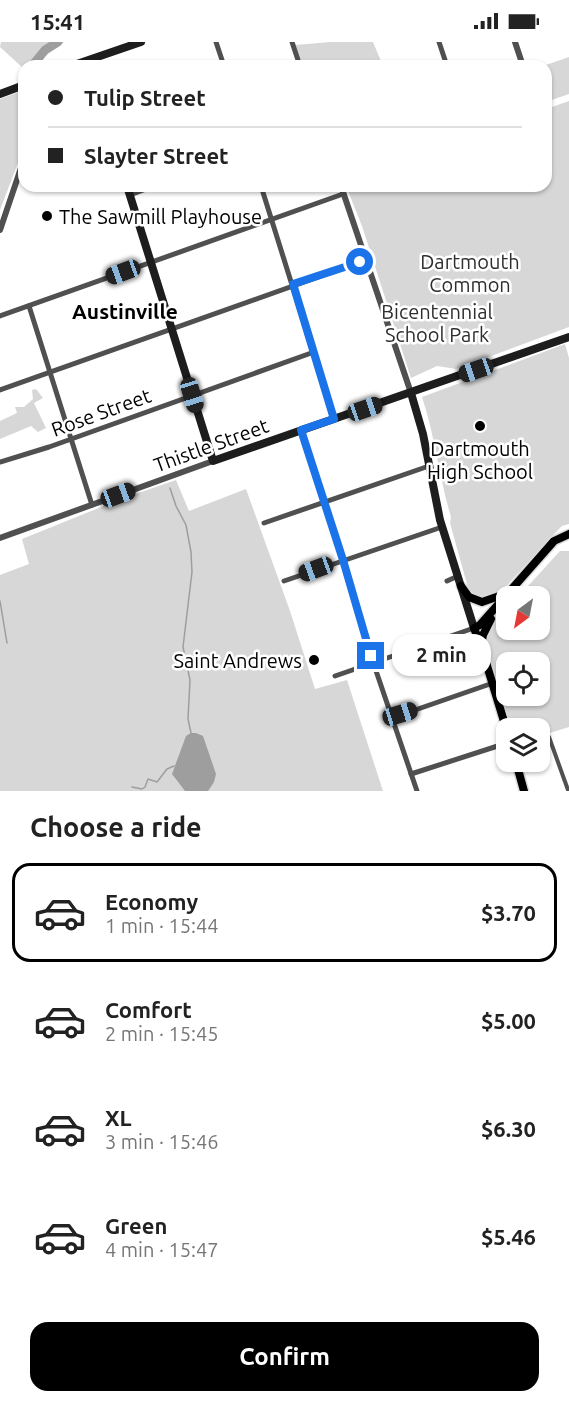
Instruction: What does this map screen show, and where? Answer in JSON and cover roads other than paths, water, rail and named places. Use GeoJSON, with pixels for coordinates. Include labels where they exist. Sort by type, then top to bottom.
{"type":"FeatureCollection","features":[{"type":"Feature","properties":{"kind":"main road"},"geometry":{"type":"LineString","coordinates":[[96,60],[141,42]]}},
{"type":"Feature","properties":{"kind":"main road"},"geometry":{"type":"LineString","coordinates":[[0,94],[18,87]]}},
{"type":"Feature","properties":{"kind":"main road"},"geometry":{"type":"LineString","coordinates":[[129,192],[213,461]]}},
{"type":"Feature","properties":{"kind":"main road","name":"Thistle Street"},"geometry":{"type":"LineString","coordinates":[[213,461],[569,337]]}},
{"type":"Feature","properties":{"kind":"main road"},"geometry":{"type":"LineString","coordinates":[[411,393],[423,434],[442,527],[503,718]]}},
{"type":"Feature","properties":{"kind":"main road"},"geometry":{"type":"LineString","coordinates":[[515,586],[554,542],[569,534]]}},
{"type":"Feature","properties":{"kind":"main road"},"geometry":{"type":"LineString","coordinates":[[461,586],[469,597],[483,602],[496,598]]}},
{"type":"Feature","properties":{"kind":"main road"},"geometry":{"type":"LineString","coordinates":[[474,628],[480,625],[495,609]]}},
{"type":"Feature","properties":{"kind":"main road"},"geometry":{"type":"LineString","coordinates":[[481,646],[483,635],[495,609]]}},
{"type":"Feature","properties":{"kind":"main road"},"geometry":{"type":"LineString","coordinates":[[519,772],[524,791]]}},
{"type":"Feature","properties":{"kind":"street"},"geometry":{"type":"LineString","coordinates":[[216,42],[222,60]]}},
{"type":"Feature","properties":{"kind":"street"},"geometry":{"type":"LineString","coordinates":[[292,42],[298,60]]}},
{"type":"Feature","properties":{"kind":"street"},"geometry":{"type":"LineString","coordinates":[[437,42],[445,60]]}},
{"type":"Feature","properties":{"kind":"street"},"geometry":{"type":"LineString","coordinates":[[515,42],[520,60]]}},
{"type":"Feature","properties":{"kind":"street"},"geometry":{"type":"LineString","coordinates":[[0,230],[18,177]]}},
{"type":"Feature","properties":{"kind":"street"},"geometry":{"type":"LineString","coordinates":[[130,195],[138,192]]}},
{"type":"Feature","properties":{"kind":"street"},"geometry":{"type":"LineString","coordinates":[[263,192],[334,419]]}},
{"type":"Feature","properties":{"kind":"street"},"geometry":{"type":"LineString","coordinates":[[0,316],[271,218],[336,192]]}},
{"type":"Feature","properties":{"kind":"street"},"geometry":{"type":"LineString","coordinates":[[344,192],[411,393]]}},
{"type":"Feature","properties":{"kind":"street"},"geometry":{"type":"LineString","coordinates":[[0,390],[293,284],[366,260]]}},
{"type":"Feature","properties":{"kind":"street"},"geometry":{"type":"LineString","coordinates":[[29,306],[92,505]]}},
{"type":"Feature","properties":{"kind":"street","name":"Rose Street"},"geometry":{"type":"LineString","coordinates":[[0,462],[314,352]]}},
{"type":"Feature","properties":{"kind":"street"},"geometry":{"type":"LineString","coordinates":[[301,430],[325,501],[373,662],[417,791]]}},
{"type":"Feature","properties":{"kind":"street","name":"Thistle Street"},"geometry":{"type":"LineString","coordinates":[[0,538],[213,461]]}},
{"type":"Feature","properties":{"kind":"street"},"geometry":{"type":"LineString","coordinates":[[264,523],[429,466]]}},
{"type":"Feature","properties":{"kind":"street"},"geometry":{"type":"LineString","coordinates":[[284,581],[442,527]]}},
{"type":"Feature","properties":{"kind":"street"},"geometry":{"type":"LineString","coordinates":[[447,580],[458,576]]}},
{"type":"Feature","properties":{"kind":"street"},"geometry":{"type":"LineString","coordinates":[[335,676],[474,628]]}},
{"type":"Feature","properties":{"kind":"street"},"geometry":{"type":"LineString","coordinates":[[392,718],[493,683]]}},
{"type":"Feature","properties":{"kind":"street"},"geometry":{"type":"LineString","coordinates":[[550,740],[568,790]]}},
{"type":"Feature","properties":{"kind":"street"},"geometry":{"type":"LineString","coordinates":[[411,774],[496,747]]}},
{"type":"Feature","properties":{"kind":"waterway"},"geometry":{"type":"LineString","coordinates":[[37,60],[45,50],[58,42]]}},
{"type":"Feature","properties":{"kind":"waterway"},"geometry":{"type":"LineString","coordinates":[[170,488],[186,525],[191,552],[192,572],[183,647],[190,680],[188,719],[191,733]]}},
{"type":"Feature","properties":{"kind":"waterway"},"geometry":{"type":"LineString","coordinates":[[0,601],[7,643]]}},
{"type":"Feature","properties":{"kind":"waterway"},"geometry":{"type":"LineString","coordinates":[[132,787],[142,789],[148,779],[157,782],[167,769],[174,766]]}},
{"type":"Feature","properties":{"kind":"place","name":"The Sawmill Playhouse"},"geometry":{"type":"Point","coordinates":[47,216]}},
{"type":"Feature","properties":{"kind":"place","name":"Dartmouth High School"},"geometry":{"type":"Point","coordinates":[480,426]}},
{"type":"Feature","properties":{"kind":"place","name":"Saint Andrews"},"geometry":{"type":"Point","coordinates":[314,660]}},
{"type":"Feature","properties":{"kind":"district","name":"Austinville"},"geometry":{"type":"Point","coordinates":[125,311]}},
{"type":"Feature","properties":{"kind":"park label","name":"Dartmouth Common"},"geometry":{"type":"Point","coordinates":[470,272]}},
{"type":"Feature","properties":{"kind":"park label","name":"Bicentennial School Park"},"geometry":{"type":"Point","coordinates":[437,322]}}]}
